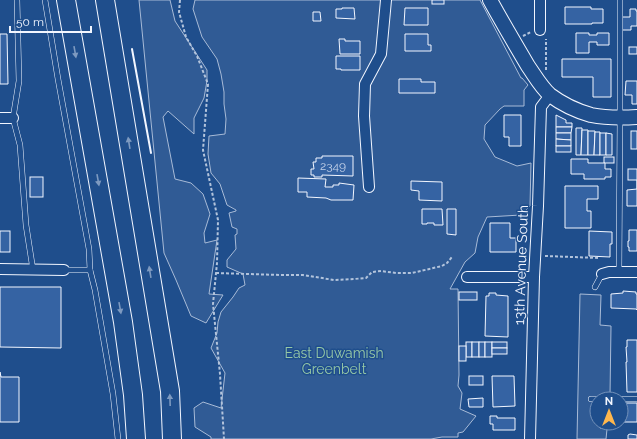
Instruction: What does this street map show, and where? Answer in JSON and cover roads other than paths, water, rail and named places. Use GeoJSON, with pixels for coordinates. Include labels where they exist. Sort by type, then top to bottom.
{"type":"FeatureCollection","features":[{"type":"Feature","properties":{"kind":"highway"},"geometry":{"type":"LineString","coordinates":[[66,0],[123,322],[133,394],[136,439]]}},
{"type":"Feature","properties":{"kind":"highway"},"geometry":{"type":"LineString","coordinates":[[105,0],[170,391],[172,439]]}},
{"type":"Feature","properties":{"kind":"main road"},"geometry":{"type":"LineString","coordinates":[[490,0],[535,78],[550,95],[579,111],[592,115],[620,118],[637,117]]}},
{"type":"Feature","properties":{"kind":"street"},"geometry":{"type":"LineString","coordinates":[[369,186],[364,116],[365,84],[381,54],[386,0]]}},
{"type":"Feature","properties":{"kind":"street"},"geometry":{"type":"LineString","coordinates":[[539,33],[540,0]]}},
{"type":"Feature","properties":{"kind":"street","name":"13th Avenue South"},"geometry":{"type":"LineString","coordinates":[[530,439],[534,277],[541,108],[550,95]]}},
{"type":"Feature","properties":{"kind":"street"},"geometry":{"type":"LineString","coordinates":[[0,118],[13,118]]}},
{"type":"Feature","properties":{"kind":"street"},"geometry":{"type":"LineString","coordinates":[[0,270],[64,270]]}},
{"type":"Feature","properties":{"kind":"street"},"geometry":{"type":"LineString","coordinates":[[602,274],[609,272],[637,272]]}},
{"type":"Feature","properties":{"kind":"street"},"geometry":{"type":"LineString","coordinates":[[467,277],[534,277]]}},
{"type":"Feature","properties":{"kind":"lane"},"geometry":{"type":"LineString","coordinates":[[17,0],[19,81],[13,118],[20,145],[26,226],[33,270]]}},
{"type":"Feature","properties":{"kind":"lane"},"geometry":{"type":"LineString","coordinates":[[45,0],[89,249],[90,270],[96,290],[112,386],[118,439]]}},
{"type":"Feature","properties":{"kind":"lane"},"geometry":{"type":"LineString","coordinates":[[619,272],[620,0]]}},
{"type":"Feature","properties":{"kind":"lane"},"geometry":{"type":"LineString","coordinates":[[64,270],[90,270]]}},
{"type":"Feature","properties":{"kind":"lane"},"geometry":{"type":"LineString","coordinates":[[595,287],[602,274]]}},
{"type":"Feature","properties":{"kind":"park label","name":"East Duwamish Greenbelt"},"geometry":{"type":"Point","coordinates":[334,362]}}]}
